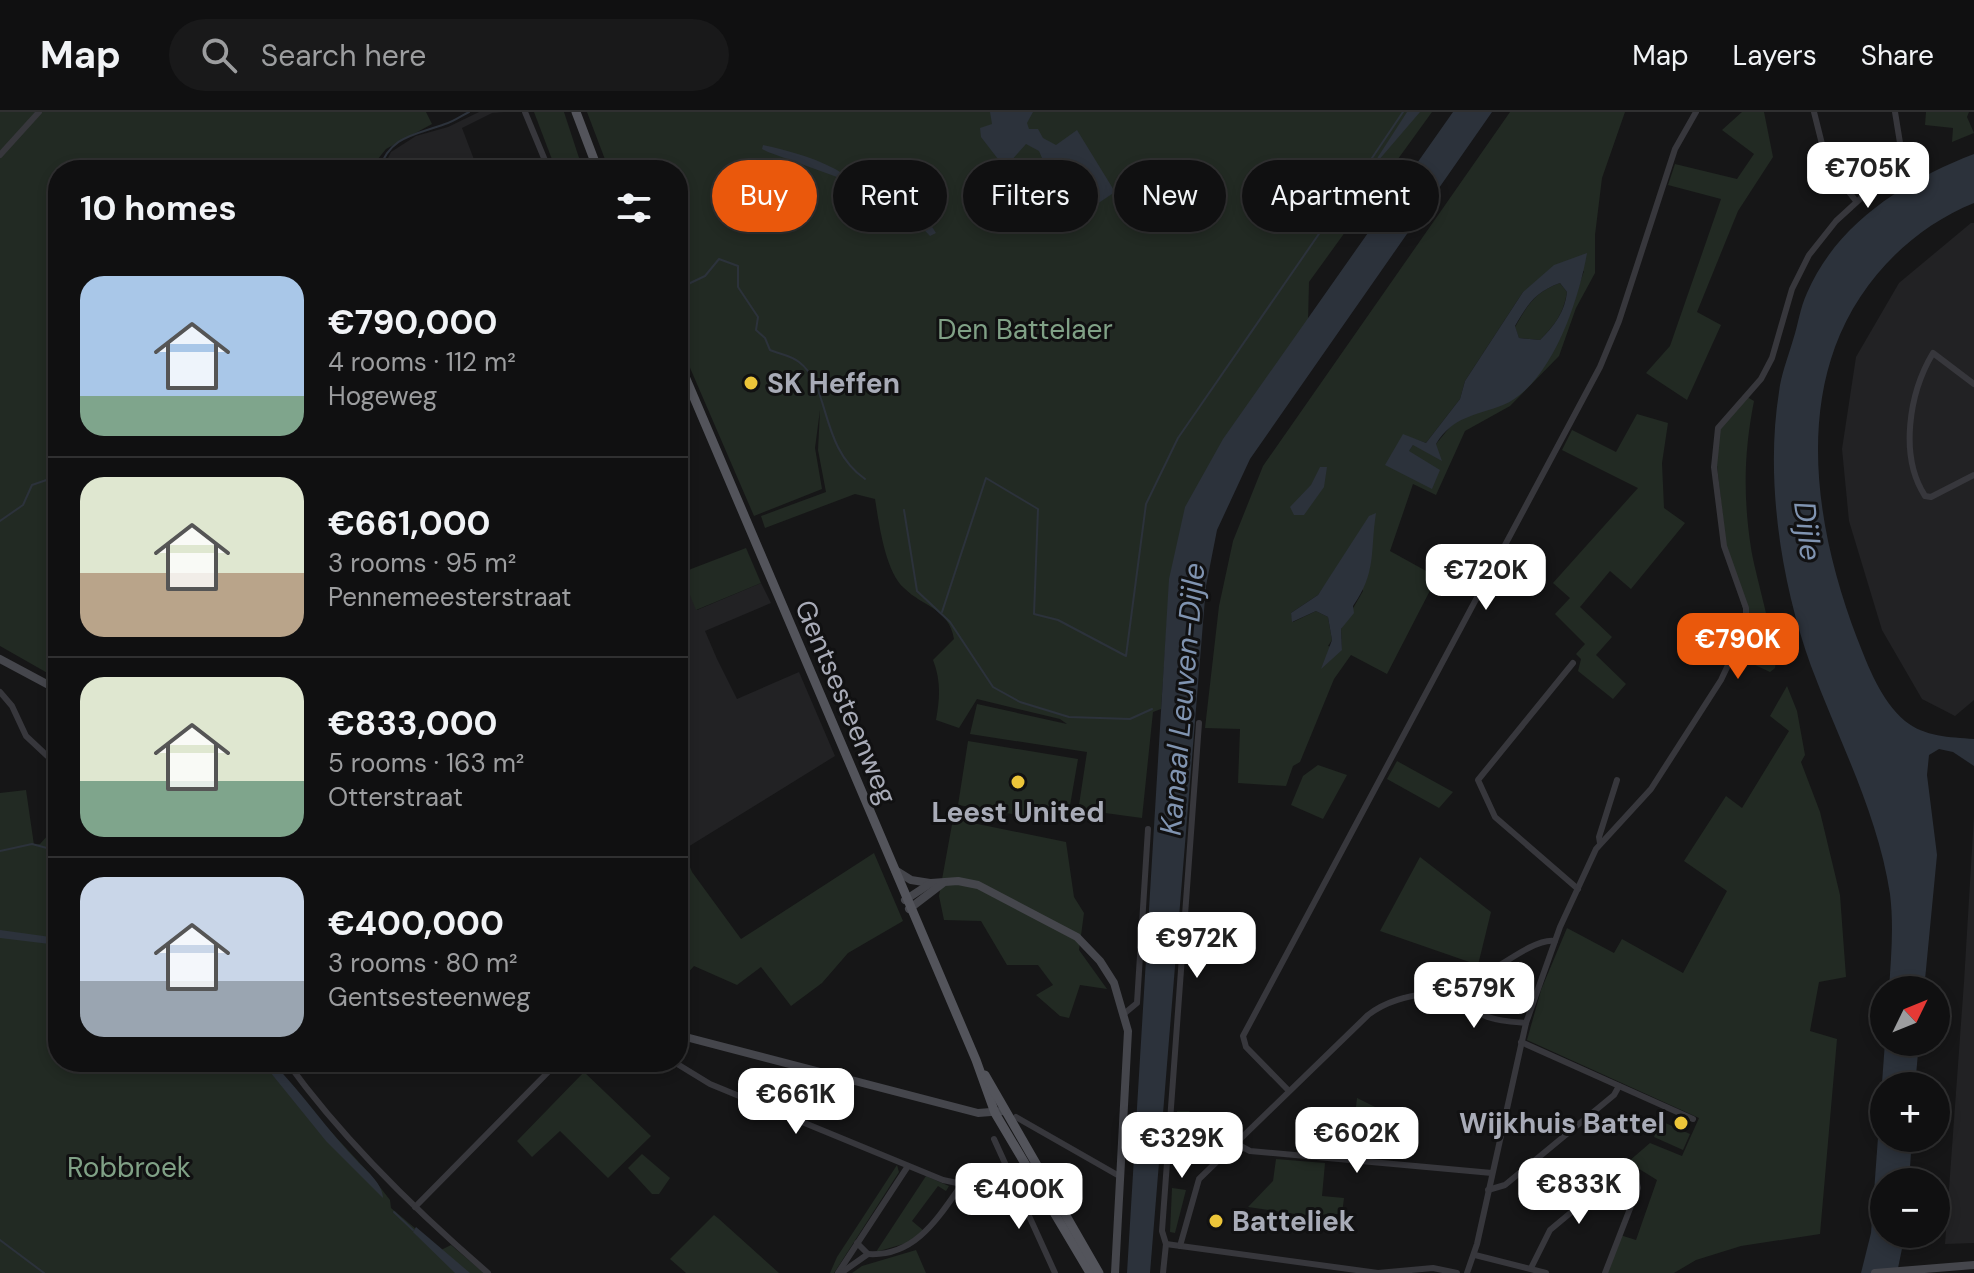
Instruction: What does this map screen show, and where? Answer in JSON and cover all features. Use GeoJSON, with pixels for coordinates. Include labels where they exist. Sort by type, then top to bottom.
{"type":"FeatureCollection","features":[{"type":"Feature","properties":{"kind":"main road"},"geometry":{"type":"LineString","coordinates":[[576,112],[594,160]]}},
{"type":"Feature","properties":{"kind":"main road","name":"Gentsesteenweg"},"geometry":{"type":"LineString","coordinates":[[688,384],[891,868],[999,1112],[1090,1273]]}},
{"type":"Feature","properties":{"kind":"main road"},"geometry":{"type":"LineString","coordinates":[[0,659],[48,685]]}},
{"type":"Feature","properties":{"kind":"main road"},"geometry":{"type":"LineString","coordinates":[[891,868],[911,880],[978,885],[1077,937],[1108,972],[1125,1013],[1128,1031],[1115,1273]]}},
{"type":"Feature","properties":{"kind":"main road"},"geometry":{"type":"LineString","coordinates":[[907,904],[931,883]]}},
{"type":"Feature","properties":{"kind":"main road"},"geometry":{"type":"LineString","coordinates":[[907,904],[944,883]]}},
{"type":"Feature","properties":{"kind":"main road"},"geometry":{"type":"LineString","coordinates":[[688,1038],[978,1113],[999,1112]]}},
{"type":"Feature","properties":{"kind":"main road","name":"Gentsesteenweg"},"geometry":{"type":"LineString","coordinates":[[999,1112],[1099,1273]]}},
{"type":"Feature","properties":{"kind":"main road"},"geometry":{"type":"LineString","coordinates":[[1875,1273],[1974,1265]]}},
{"type":"Feature","properties":{"kind":"street"},"geometry":{"type":"LineString","coordinates":[[0,155],[39,112]]}},
{"type":"Feature","properties":{"kind":"street"},"geometry":{"type":"LineString","coordinates":[[525,112],[545,160]]}},
{"type":"Feature","properties":{"kind":"street"},"geometry":{"type":"LineString","coordinates":[[1289,1091],[1243,1044],[1243,1036],[1600,367],[1619,321],[1675,149],[1696,112]]}},
{"type":"Feature","properties":{"kind":"street"},"geometry":{"type":"LineString","coordinates":[[1814,112],[1827,164],[1856,201]]}},
{"type":"Feature","properties":{"kind":"street"},"geometry":{"type":"LineString","coordinates":[[1467,1273],[1475,1255],[1526,1023],[1555,941],[1600,843],[1648,794],[1721,680],[1746,627],[1746,608],[1724,546],[1715,476],[1715,437],[1723,419],[1761,379],[1772,358],[1792,289],[1809,255],[1856,201],[1895,167],[1899,157],[1895,112]]}},
{"type":"Feature","properties":{"kind":"street"},"geometry":{"type":"LineString","coordinates":[[1974,384],[1933,353],[1916,394],[1910,429],[1916,481],[1925,496],[1931,497],[1974,475]]}},
{"type":"Feature","properties":{"kind":"street"},"geometry":{"type":"LineString","coordinates":[[1573,663],[1478,780],[1495,817],[1578,889]]}},
{"type":"Feature","properties":{"kind":"street"},"geometry":{"type":"LineString","coordinates":[[0,692],[32,742],[48,757]]}},
{"type":"Feature","properties":{"kind":"street"},"geometry":{"type":"LineString","coordinates":[[1163,1273],[1166,1244],[1162,1231],[1199,723]]}},
{"type":"Feature","properties":{"kind":"street"},"geometry":{"type":"LineString","coordinates":[[1600,843],[1599,837],[1617,780]]}},
{"type":"Feature","properties":{"kind":"street"},"geometry":{"type":"LineString","coordinates":[[1125,1013],[1137,1003],[1148,829]]}},
{"type":"Feature","properties":{"kind":"street"},"geometry":{"type":"LineString","coordinates":[[1180,1246],[1199,1179],[1377,1008],[1399,998],[1475,980],[1541,941],[1555,941]]}},
{"type":"Feature","properties":{"kind":"street"},"geometry":{"type":"LineString","coordinates":[[1459,985],[1476,1014],[1496,1021],[1526,1023]]}},
{"type":"Feature","properties":{"kind":"street"},"geometry":{"type":"LineString","coordinates":[[1521,1042],[1693,1119]]}},
{"type":"Feature","properties":{"kind":"street"},"geometry":{"type":"LineString","coordinates":[[294,1072],[315,1101],[415,1207],[488,1273]]}},
{"type":"Feature","properties":{"kind":"street"},"geometry":{"type":"LineString","coordinates":[[415,1207],[548,1072]]}},
{"type":"Feature","properties":{"kind":"street"},"geometry":{"type":"LineString","coordinates":[[688,1072],[908,1166],[962,1184],[1010,1176]]}},
{"type":"Feature","properties":{"kind":"street"},"geometry":{"type":"LineString","coordinates":[[1488,1190],[1505,1185],[1614,1095],[1619,1086]]}},
{"type":"Feature","properties":{"kind":"street"},"geometry":{"type":"LineString","coordinates":[[1016,1117],[1121,1177]]}},
{"type":"Feature","properties":{"kind":"street"},"geometry":{"type":"LineString","coordinates":[[994,1139],[1055,1273]]}},
{"type":"Feature","properties":{"kind":"street"},"geometry":{"type":"LineString","coordinates":[[1235,1143],[1250,1151],[1492,1173]]}},
{"type":"Feature","properties":{"kind":"street"},"geometry":{"type":"LineString","coordinates":[[840,1273],[908,1166]]}},
{"type":"Feature","properties":{"kind":"street"},"geometry":{"type":"LineString","coordinates":[[1531,1268],[1550,1230],[1617,1174],[1628,1171],[1635,1175],[1638,1188],[1605,1273]]}},
{"type":"Feature","properties":{"kind":"street"},"geometry":{"type":"LineString","coordinates":[[840,1273],[868,1254],[887,1255],[927,1233],[962,1184]]}},
{"type":"Feature","properties":{"kind":"street"},"geometry":{"type":"LineString","coordinates":[[857,1243],[868,1254]]}},
{"type":"Feature","properties":{"kind":"street"},"geometry":{"type":"LineString","coordinates":[[1166,1244],[1378,1273],[1440,1268],[1457,1273]]}},
{"type":"Feature","properties":{"kind":"street"},"geometry":{"type":"LineString","coordinates":[[1475,1255],[1546,1273]]}},
{"type":"Feature","properties":{"kind":"shaded area"},"geometry":{"type":"Polygon","coordinates":[[[479,112],[504,112],[492,113],[462,128],[474,160],[387,160],[391,152],[416,136],[448,127],[479,112]]]}},
{"type":"Feature","properties":{"kind":"shaded area"},"geometry":{"type":"Polygon","coordinates":[[[1974,223],[1974,700],[1955,716],[1922,699],[1882,630],[1849,521],[1842,449],[1856,357],[1899,283],[1974,223]]]}},
{"type":"Feature","properties":{"kind":"shaded area"},"geometry":{"type":"Polygon","coordinates":[[[761,583],[771,603],[705,631],[737,699],[799,672],[835,756],[688,847],[688,590],[697,610],[761,583]]]}},
{"type":"Feature","properties":{"kind":"shaded area"},"geometry":{"type":"Polygon","coordinates":[[[1974,816],[1974,1243],[1950,1244],[1950,1175],[1974,816]]]}},
{"type":"Feature","properties":{"kind":"green space"},"geometry":{"type":"Polygon","coordinates":[[[0,112],[426,112],[432,124],[386,149],[377,160],[48,160],[48,673],[0,646],[0,112]]]}},
{"type":"Feature","properties":{"kind":"green space"},"geometry":{"type":"Polygon","coordinates":[[[534,112],[564,112],[580,160],[552,160],[534,112]]]}},
{"type":"Feature","properties":{"kind":"green space","name":"Den Battelaer"},"geometry":{"type":"Polygon","coordinates":[[[587,112],[1432,112],[1397,160],[1242,160],[1242,232],[1345,232],[1309,282],[1308,322],[1170,579],[1161,709],[1153,712],[1142,818],[1105,813],[1076,825],[1087,752],[970,734],[977,704],[1067,724],[1060,719],[977,699],[959,728],[936,720],[939,689],[933,660],[954,639],[941,614],[911,594],[897,580],[884,546],[875,499],[855,494],[765,528],[761,516],[826,492],[818,450],[820,410],[815,448],[822,489],[754,516],[688,363],[688,160],[605,160],[587,112]]]}},
{"type":"Feature","properties":{"kind":"green space"},"geometry":{"type":"Polygon","coordinates":[[[1510,112],[1625,112],[1602,178],[1595,235],[1595,273],[1576,308],[1559,356],[1510,406],[1465,431],[1436,495],[1413,484],[1390,551],[1437,577],[1387,674],[1351,655],[1334,679],[1300,762],[1293,766],[1286,786],[1238,783],[1240,729],[1205,728],[1219,606],[1233,541],[1263,466],[1426,232],[1439,232],[1439,214],[1510,112]],[[1584,271],[1523,292],[1465,381],[1460,399],[1426,443],[1403,435],[1408,452],[1413,445],[1436,444],[1454,422],[1474,413],[1564,328],[1584,271]],[[1346,555],[1318,595],[1291,613],[1293,622],[1316,611],[1328,617],[1332,640],[1328,646],[1342,650],[1341,629],[1363,591],[1346,555]]]}},
{"type":"Feature","properties":{"kind":"green space"},"geometry":{"type":"Polygon","coordinates":[[[1742,112],[1764,112],[1773,157],[1738,211],[1697,312],[1721,325],[1687,400],[1646,373],[1670,346],[1721,199],[1668,185],[1675,164],[1737,179],[1754,154],[1722,130],[1742,112]]]}},
{"type":"Feature","properties":{"kind":"green space"},"geometry":{"type":"Polygon","coordinates":[[[1926,112],[1969,112],[1967,117],[1974,133],[1952,142],[1953,128],[1925,125],[1926,112]]]}},
{"type":"Feature","properties":{"kind":"green space"},"geometry":{"type":"Polygon","coordinates":[[[1560,283],[1567,292],[1554,324],[1540,340],[1519,338],[1515,327],[1528,305],[1544,290],[1560,283]]]}},
{"type":"Feature","properties":{"kind":"green space"},"geometry":{"type":"Polygon","coordinates":[[[1747,397],[1754,401],[1746,474],[1748,529],[1773,646],[1775,668],[1770,672],[1736,656],[1748,626],[1727,554],[1716,457],[1720,428],[1747,397]]]}},
{"type":"Feature","properties":{"kind":"green space"},"geometry":{"type":"Polygon","coordinates":[[[1637,414],[1668,423],[1662,463],[1664,508],[1685,523],[1631,589],[1610,571],[1580,607],[1612,637],[1596,655],[1626,684],[1613,699],[1578,671],[1581,659],[1576,654],[1585,644],[1555,614],[1570,598],[1553,583],[1638,488],[1562,450],[1572,430],[1616,452],[1637,414]]]}},
{"type":"Feature","properties":{"kind":"green space"},"geometry":{"type":"Polygon","coordinates":[[[746,548],[761,583],[696,610],[688,591],[688,571],[746,548]]]}},
{"type":"Feature","properties":{"kind":"green space"},"geometry":{"type":"Polygon","coordinates":[[[1787,686],[1797,711],[1805,755],[1801,762],[1820,812],[1840,895],[1846,977],[1819,982],[1810,1031],[1837,1039],[1820,1234],[1741,1246],[1696,1260],[1674,1273],[1607,1273],[1620,1235],[1636,1240],[1657,1180],[1628,1162],[1650,1143],[1682,1156],[1699,1118],[1527,1040],[1541,990],[1567,928],[1614,953],[1622,939],[1683,973],[1727,891],[1684,861],[1726,796],[1742,808],[1789,731],[1770,716],[1787,686]]]}},
{"type":"Feature","properties":{"kind":"green space","name":"Leest United"},"geometry":{"type":"Polygon","coordinates":[[[968,741],[1078,759],[1067,823],[958,805],[968,741]]]}},
{"type":"Feature","properties":{"kind":"green space"},"geometry":{"type":"Polygon","coordinates":[[[1397,761],[1453,792],[1439,808],[1387,779],[1397,761]]]}},
{"type":"Feature","properties":{"kind":"green space"},"geometry":{"type":"Polygon","coordinates":[[[1318,765],[1347,775],[1323,819],[1291,805],[1303,776],[1318,765]]]}},
{"type":"Feature","properties":{"kind":"green space","name":"Robbroek"},"geometry":{"type":"Polygon","coordinates":[[[26,790],[34,845],[40,844],[48,835],[48,1072],[280,1072],[369,1173],[390,1200],[391,1208],[441,1250],[451,1245],[484,1273],[0,1273],[0,793],[26,790]]]}},
{"type":"Feature","properties":{"kind":"green space"},"geometry":{"type":"Polygon","coordinates":[[[953,819],[1066,842],[1074,897],[1084,913],[1079,950],[1107,989],[1080,985],[1069,1018],[1060,1016],[1036,995],[1053,985],[1038,965],[1007,965],[981,921],[944,920],[939,896],[953,819]]]}},
{"type":"Feature","properties":{"kind":"green space"},"geometry":{"type":"Polygon","coordinates":[[[874,853],[903,921],[848,953],[822,983],[791,1006],[761,967],[737,985],[694,966],[688,973],[688,862],[741,939],[874,853]]]}},
{"type":"Feature","properties":{"kind":"green space"},"geometry":{"type":"Polygon","coordinates":[[[1420,857],[1491,912],[1478,965],[1380,931],[1420,857]]]}},
{"type":"Feature","properties":{"kind":"green space"},"geometry":{"type":"Polygon","coordinates":[[[584,1072],[651,1136],[608,1178],[560,1131],[532,1157],[517,1141],[584,1072]]]}},
{"type":"Feature","properties":{"kind":"green space"},"geometry":{"type":"Polygon","coordinates":[[[1357,1098],[1385,1112],[1379,1157],[1351,1154],[1357,1098]]]}},
{"type":"Feature","properties":{"kind":"green space"},"geometry":{"type":"Polygon","coordinates":[[[1177,1111],[1189,1111],[1224,1145],[1210,1159],[1185,1135],[1175,1134],[1177,1111]]]}},
{"type":"Feature","properties":{"kind":"green space"},"geometry":{"type":"Polygon","coordinates":[[[1661,1121],[1690,1134],[1683,1150],[1654,1137],[1661,1121]]]}},
{"type":"Feature","properties":{"kind":"green space"},"geometry":{"type":"Polygon","coordinates":[[[642,1154],[670,1178],[659,1194],[652,1194],[628,1168],[642,1154]]]}},
{"type":"Feature","properties":{"kind":"green space"},"geometry":{"type":"Polygon","coordinates":[[[1276,1159],[1325,1163],[1322,1196],[1344,1198],[1342,1214],[1302,1215],[1248,1207],[1273,1181],[1276,1159]]]}},
{"type":"Feature","properties":{"kind":"green space"},"geometry":{"type":"Polygon","coordinates":[[[897,1165],[899,1172],[834,1273],[830,1273],[837,1257],[897,1165]]]}},
{"type":"Feature","properties":{"kind":"green space"},"geometry":{"type":"Polygon","coordinates":[[[926,1176],[949,1186],[946,1191],[938,1186],[912,1221],[924,1231],[910,1242],[876,1252],[926,1176]]]}},
{"type":"Feature","properties":{"kind":"green space"},"geometry":{"type":"Polygon","coordinates":[[[1172,1188],[1186,1190],[1175,1233],[1170,1232],[1172,1188]]]}},
{"type":"Feature","properties":{"kind":"green space"},"geometry":{"type":"Polygon","coordinates":[[[714,1215],[779,1273],[686,1273],[670,1259],[714,1215]]]}},
{"type":"Feature","properties":{"kind":"green space"},"geometry":{"type":"Polygon","coordinates":[[[916,1250],[926,1273],[852,1273],[862,1266],[916,1250]]]}},
{"type":"Feature","properties":{"kind":"water"},"geometry":{"type":"Polygon","coordinates":[[[990,112],[1033,112],[1027,123],[1029,129],[1038,129],[1043,138],[1056,145],[1077,130],[1095,160],[1042,158],[1039,151],[1026,144],[1012,160],[999,160],[981,137],[980,128],[992,124],[990,112]]]}},
{"type":"Feature","properties":{"kind":"water"},"geometry":{"type":"Polygon","coordinates":[[[1407,112],[1420,112],[1379,160],[1376,160],[1407,112]]]}},
{"type":"Feature","properties":{"kind":"water"},"geometry":{"type":"Polygon","coordinates":[[[1453,112],[1492,112],[1439,188],[1439,160],[1419,160],[1453,112]]]}},
{"type":"Feature","properties":{"kind":"water"},"geometry":{"type":"Polygon","coordinates":[[[763,145],[816,160],[790,160],[762,149],[763,145]]]}},
{"type":"Feature","properties":{"kind":"water","name":"Dijle"},"geometry":{"type":"Polygon","coordinates":[[[1974,154],[1974,203],[1929,227],[1908,243],[1873,280],[1845,323],[1835,347],[1819,419],[1820,494],[1826,531],[1845,604],[1871,671],[1889,704],[1905,721],[1938,735],[1974,739],[1974,766],[1953,752],[1939,749],[1929,755],[1927,775],[1937,855],[1925,976],[1890,976],[1890,894],[1877,835],[1811,666],[1791,600],[1778,530],[1775,425],[1781,379],[1807,293],[1820,268],[1836,245],[1876,207],[1923,177],[1974,154]]]}},
{"type":"Feature","properties":{"kind":"water"},"geometry":{"type":"Polygon","coordinates":[[[817,161],[833,168],[833,176],[817,170],[817,161]]]}},
{"type":"Feature","properties":{"kind":"water"},"geometry":{"type":"Polygon","coordinates":[[[1098,164],[1114,190],[1098,203],[1098,164]]]}},
{"type":"Feature","properties":{"kind":"water","name":"Kanaal Leuven-Dijle"},"geometry":{"type":"Polygon","coordinates":[[[1369,232],[1408,232],[1250,459],[1217,530],[1206,586],[1150,1273],[1127,1273],[1169,579],[1185,507],[1223,439],[1369,232]]]}},
{"type":"Feature","properties":{"kind":"water"},"geometry":{"type":"Polygon","coordinates":[[[1587,253],[1570,316],[1549,361],[1535,379],[1520,395],[1503,405],[1465,418],[1450,428],[1436,444],[1442,461],[1413,445],[1409,451],[1440,470],[1432,489],[1385,465],[1403,434],[1426,443],[1460,399],[1465,381],[1523,292],[1554,265],[1587,253]],[[1560,283],[1544,290],[1533,300],[1515,326],[1519,338],[1540,340],[1558,318],[1567,292],[1560,283]]]}},
{"type":"Feature","properties":{"kind":"water"},"geometry":{"type":"Polygon","coordinates":[[[1320,467],[1327,467],[1324,487],[1304,515],[1294,515],[1290,507],[1311,485],[1320,467]]]}},
{"type":"Feature","properties":{"kind":"water"},"geometry":{"type":"Polygon","coordinates":[[[1376,513],[1366,582],[1353,606],[1354,613],[1341,629],[1342,650],[1321,669],[1332,640],[1328,617],[1316,611],[1292,622],[1291,613],[1318,595],[1369,516],[1376,513]]]}},
{"type":"Feature","properties":{"kind":"water"},"geometry":{"type":"Polygon","coordinates":[[[0,930],[48,937],[48,944],[0,938],[0,930]]]}},
{"type":"Feature","properties":{"kind":"water"},"geometry":{"type":"Polygon","coordinates":[[[1884,1056],[1918,1056],[1916,1072],[1883,1072],[1884,1056]]]}},
{"type":"Feature","properties":{"kind":"water"},"geometry":{"type":"Polygon","coordinates":[[[270,1072],[283,1074],[374,1179],[381,1188],[383,1198],[326,1141],[270,1072]]]}},
{"type":"Feature","properties":{"kind":"water"},"geometry":{"type":"Polygon","coordinates":[[[1877,1152],[1911,1152],[1910,1168],[1876,1168],[1877,1152]]]}},
{"type":"Feature","properties":{"kind":"water"},"geometry":{"type":"Polygon","coordinates":[[[416,1227],[470,1273],[455,1273],[413,1232],[416,1227]]]}},
{"type":"Feature","properties":{"kind":"water"},"geometry":{"type":"Polygon","coordinates":[[[1870,1237],[1870,1248],[1902,1248],[1897,1273],[1861,1273],[1870,1237]]]}},
{"type":"Feature","properties":{"kind":"waterway"},"geometry":{"type":"LineString","coordinates":[[383,160],[405,138],[451,122],[469,112]]}},
{"type":"Feature","properties":{"kind":"waterway"},"geometry":{"type":"LineString","coordinates":[[1371,160],[1403,112]]}},
{"type":"Feature","properties":{"kind":"waterway"},"geometry":{"type":"LineString","coordinates":[[942,612],[986,478],[1038,509],[1034,614],[1058,620],[1126,656],[1146,504],[1178,438],[1320,232]]}},
{"type":"Feature","properties":{"kind":"waterway"},"geometry":{"type":"LineString","coordinates":[[688,284],[705,276],[719,259],[738,266],[738,287],[758,317],[756,330],[765,338],[770,350],[796,360],[809,373],[840,451],[850,466],[865,479]]}},
{"type":"Feature","properties":{"kind":"waterway"},"geometry":{"type":"LineString","coordinates":[[0,521],[23,505],[32,485],[48,479]]}},
{"type":"Feature","properties":{"kind":"waterway","name":"Kanaal Leuven-Dijle"},"geometry":{"type":"LineString","coordinates":[[904,510],[917,591],[950,622],[993,687],[1020,702],[1069,717],[1130,719],[1152,709]]}},
{"type":"Feature","properties":{"kind":"waterway"},"geometry":{"type":"LineString","coordinates":[[0,851],[32,844],[48,848]]}},
{"type":"Feature","properties":{"kind":"waterway"},"geometry":{"type":"LineString","coordinates":[[394,1212],[413,1230]]}},
{"type":"Feature","properties":{"kind":"waterway"},"geometry":{"type":"LineString","coordinates":[[0,1240],[44,1273]]}},
{"type":"Feature","properties":{"kind":"place","name":"SK Heffen"},"geometry":{"type":"Point","coordinates":[751,383]}},
{"type":"Feature","properties":{"kind":"place","name":"Leest United"},"geometry":{"type":"Point","coordinates":[1018,782]}},
{"type":"Feature","properties":{"kind":"place","name":"Wijkhuis Battel"},"geometry":{"type":"Point","coordinates":[1681,1123]}},
{"type":"Feature","properties":{"kind":"place","name":"Batteliek"},"geometry":{"type":"Point","coordinates":[1216,1221]}}]}
